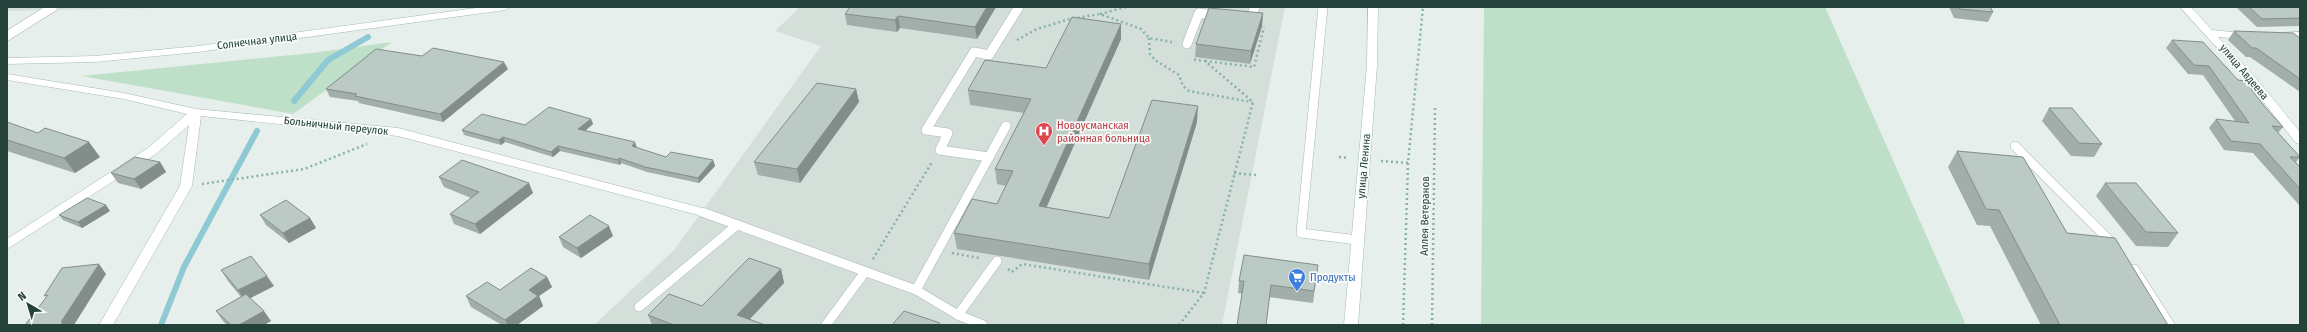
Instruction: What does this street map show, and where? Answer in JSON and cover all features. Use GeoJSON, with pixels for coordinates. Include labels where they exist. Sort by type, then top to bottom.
{"type":"FeatureCollection","features":[{"type":"Feature","properties":{"kind":"street","name":"Солнечная улица"},"geometry":{"type":"LineString","coordinates":[[7,61],[93,59],[162,52],[271,40],[505,7]]}},
{"type":"Feature","properties":{"kind":"street","name":"улица Ленина"},"geometry":{"type":"LineString","coordinates":[[1351,325],[1372,65],[1373,7]]}},
{"type":"Feature","properties":{"kind":"street","name":"улица Авдеева"},"geometry":{"type":"LineString","coordinates":[[2185,7],[2211,33],[2300,140]]}},
{"type":"Feature","properties":{"kind":"street"},"geometry":{"type":"LineString","coordinates":[[2211,33],[2258,37]]}},
{"type":"Feature","properties":{"kind":"street"},"geometry":{"type":"LineString","coordinates":[[2272,36],[2300,35]]}},
{"type":"Feature","properties":{"kind":"street"},"geometry":{"type":"LineString","coordinates":[[7,77],[124,96],[196,112]]}},
{"type":"Feature","properties":{"kind":"street"},"geometry":{"type":"LineString","coordinates":[[106,325],[186,186],[196,112]]}},
{"type":"Feature","properties":{"kind":"street"},"geometry":{"type":"LineString","coordinates":[[7,245],[152,152],[196,112]]}},
{"type":"Feature","properties":{"kind":"street","name":"Больничный переулок"},"geometry":{"type":"LineString","coordinates":[[196,112],[398,132],[702,212]]}},
{"type":"Feature","properties":{"kind":"lane"},"geometry":{"type":"LineString","coordinates":[[7,36],[53,7]]}},
{"type":"Feature","properties":{"kind":"lane"},"geometry":{"type":"LineString","coordinates":[[989,157],[940,150],[948,133],[926,130],[974,52],[989,55],[1019,7]]}},
{"type":"Feature","properties":{"kind":"lane"},"geometry":{"type":"LineString","coordinates":[[1187,44],[1199,14],[1250,19],[1255,7]]}},
{"type":"Feature","properties":{"kind":"lane"},"geometry":{"type":"LineString","coordinates":[[1322,7],[1301,233],[1357,240]]}},
{"type":"Feature","properties":{"kind":"lane"},"geometry":{"type":"LineString","coordinates":[[916,290],[1006,126]]}},
{"type":"Feature","properties":{"kind":"lane"},"geometry":{"type":"LineString","coordinates":[[2015,146],[2119,250]]}},
{"type":"Feature","properties":{"kind":"lane"},"geometry":{"type":"LineString","coordinates":[[702,212],[916,290],[958,315],[983,325]]}},
{"type":"Feature","properties":{"kind":"lane"},"geometry":{"type":"LineString","coordinates":[[639,307],[737,225]]}},
{"type":"Feature","properties":{"kind":"lane"},"geometry":{"type":"LineString","coordinates":[[958,315],[997,261]]}},
{"type":"Feature","properties":{"kind":"lane"},"geometry":{"type":"LineString","coordinates":[[2129,262],[2170,325]]}},
{"type":"Feature","properties":{"kind":"lane"},"geometry":{"type":"LineString","coordinates":[[826,325],[866,272]]}},
{"type":"Feature","properties":{"kind":"path"},"geometry":{"type":"LineString","coordinates":[[1016,40],[1037,29],[1070,19],[1100,14],[1126,7]]}},
{"type":"Feature","properties":{"kind":"path"},"geometry":{"type":"LineString","coordinates":[[1403,325],[1408,163],[1423,7]]}},
{"type":"Feature","properties":{"kind":"path"},"geometry":{"type":"LineString","coordinates":[[1100,14],[1141,29],[1149,38],[1150,54],[1155,60],[1179,75],[1184,86],[1189,91],[1253,102]]}},
{"type":"Feature","properties":{"kind":"path"},"geometry":{"type":"LineString","coordinates":[[1149,38],[1195,46],[1190,59],[1254,67],[1266,21],[1250,19]]}},
{"type":"Feature","properties":{"kind":"path"},"geometry":{"type":"LineString","coordinates":[[1205,61],[1253,102]]}},
{"type":"Feature","properties":{"kind":"path"},"geometry":{"type":"LineString","coordinates":[[1179,325],[1204,293],[1253,102]]}},
{"type":"Feature","properties":{"kind":"path","name":"Аллея Ветеранов"},"geometry":{"type":"LineString","coordinates":[[1432,325],[1435,108]]}},
{"type":"Feature","properties":{"kind":"path"},"geometry":{"type":"LineString","coordinates":[[186,186],[304,169],[369,144]]}},
{"type":"Feature","properties":{"kind":"path"},"geometry":{"type":"LineString","coordinates":[[866,272],[940,150]]}},
{"type":"Feature","properties":{"kind":"path"},"geometry":{"type":"LineString","coordinates":[[1234,172],[1256,175]]}},
{"type":"Feature","properties":{"kind":"path"},"geometry":{"type":"LineString","coordinates":[[938,251],[997,261],[1012,272],[1022,264],[1204,293]]}},
{"type":"Feature","properties":{"kind":"shaded area"},"geometry":{"type":"Polygon","coordinates":[[[7,7],[203,7],[7,11],[7,7]]]}},
{"type":"Feature","properties":{"kind":"shaded area"},"geometry":{"type":"Polygon","coordinates":[[[800,7],[1285,7],[1222,325],[594,325],[675,249],[821,46],[775,31],[800,7]]]}},
{"type":"Feature","properties":{"kind":"green space"},"geometry":{"type":"Polygon","coordinates":[[[1484,7],[1825,7],[1966,325],[1481,325],[1484,7]]]}},
{"type":"Feature","properties":{"kind":"green space"},"geometry":{"type":"Polygon","coordinates":[[[392,42],[293,114],[82,76],[312,53],[392,42]]]}},
{"type":"Feature","properties":{"kind":"building"},"geometry":{"type":"Polygon","coordinates":[[[850,7],[987,7],[975,27],[898,16],[895,20],[845,14],[850,7]]]}},
{"type":"Feature","properties":{"kind":"building"},"geometry":{"type":"Polygon","coordinates":[[[1958,7],[1990,7],[1993,12],[1959,9],[1958,7]]]}},
{"type":"Feature","properties":{"kind":"building"},"geometry":{"type":"Polygon","coordinates":[[[2249,7],[2300,7],[2300,18],[2262,19],[2249,7]]]}},
{"type":"Feature","properties":{"kind":"building"},"geometry":{"type":"Polygon","coordinates":[[[1209,8],[1263,13],[1251,51],[1196,44],[1209,8]]]}},
{"type":"Feature","properties":{"kind":"building"},"geometry":{"type":"Polygon","coordinates":[[[1072,17],[1121,24],[1039,206],[1109,218],[1152,100],[1198,106],[1149,264],[954,233],[972,199],[997,204],[1013,171],[995,169],[1031,99],[968,90],[985,60],[1046,68],[1072,17]]]}},
{"type":"Feature","properties":{"kind":"building"},"geometry":{"type":"Polygon","coordinates":[[[2234,31],[2293,33],[2300,38],[2300,79],[2256,48],[2252,48],[2234,31]]]}},
{"type":"Feature","properties":{"kind":"building"},"geometry":{"type":"Polygon","coordinates":[[[2172,40],[2203,42],[2238,80],[2245,81],[2283,127],[2272,126],[2300,157],[2290,157],[2300,167],[2300,189],[2260,144],[2231,141],[2216,119],[2249,123],[2209,66],[2194,65],[2172,40]]]}},
{"type":"Feature","properties":{"kind":"building"},"geometry":{"type":"Polygon","coordinates":[[[433,48],[504,62],[440,114],[355,96],[357,94],[326,89],[376,49],[422,56],[433,48]]]}},
{"type":"Feature","properties":{"kind":"building"},"geometry":{"type":"Polygon","coordinates":[[[817,83],[856,89],[797,169],[754,162],[817,83]]]}},
{"type":"Feature","properties":{"kind":"building"},"geometry":{"type":"Polygon","coordinates":[[[549,107],[591,119],[578,129],[635,142],[632,146],[666,157],[671,152],[713,160],[698,178],[645,167],[619,158],[618,160],[558,146],[551,152],[503,137],[499,140],[462,130],[482,114],[525,125],[549,107]]]}},
{"type":"Feature","properties":{"kind":"building"},"geometry":{"type":"Polygon","coordinates":[[[2049,108],[2072,108],[2102,144],[2079,143],[2049,108]]]}},
{"type":"Feature","properties":{"kind":"building"},"geometry":{"type":"Polygon","coordinates":[[[7,122],[38,133],[45,128],[89,142],[64,158],[7,140],[7,122]]]}},
{"type":"Feature","properties":{"kind":"building"},"geometry":{"type":"Polygon","coordinates":[[[1957,151],[2023,157],[2067,233],[2115,238],[2168,325],[2060,325],[1999,210],[1986,209],[1957,151]]]}},
{"type":"Feature","properties":{"kind":"building"},"geometry":{"type":"Polygon","coordinates":[[[135,157],[160,162],[134,179],[111,173],[135,157]]]}},
{"type":"Feature","properties":{"kind":"building"},"geometry":{"type":"Polygon","coordinates":[[[462,160],[529,183],[475,224],[450,214],[479,192],[439,177],[462,160]]]}},
{"type":"Feature","properties":{"kind":"building"},"geometry":{"type":"Polygon","coordinates":[[[2105,183],[2136,183],[2178,233],[2146,232],[2105,183]]]}},
{"type":"Feature","properties":{"kind":"building"},"geometry":{"type":"Polygon","coordinates":[[[87,198],[106,205],[78,222],[59,215],[87,198]]]}},
{"type":"Feature","properties":{"kind":"building"},"geometry":{"type":"Polygon","coordinates":[[[286,200],[310,218],[283,233],[260,215],[286,200]]]}},
{"type":"Feature","properties":{"kind":"building"},"geometry":{"type":"Polygon","coordinates":[[[590,215],[609,226],[577,248],[559,237],[590,215]]]}},
{"type":"Feature","properties":{"kind":"building"},"geometry":{"type":"Polygon","coordinates":[[[1244,255],[1318,265],[1314,291],[1271,285],[1266,325],[1237,325],[1244,281],[1239,281],[1244,255]]]}},
{"type":"Feature","properties":{"kind":"building"},"geometry":{"type":"Polygon","coordinates":[[[251,256],[267,276],[238,290],[221,270],[251,256]]]}},
{"type":"Feature","properties":{"kind":"building"},"geometry":{"type":"Polygon","coordinates":[[[749,258],[781,269],[737,315],[765,325],[674,325],[648,315],[669,294],[702,306],[749,258]]]}},
{"type":"Feature","properties":{"kind":"building"},"geometry":{"type":"Polygon","coordinates":[[[99,264],[61,322],[63,322],[61,325],[25,325],[48,295],[44,296],[62,268],[99,264]]]}},
{"type":"Feature","properties":{"kind":"building"},"geometry":{"type":"Polygon","coordinates":[[[531,268],[547,277],[529,290],[538,296],[505,320],[466,296],[487,282],[500,290],[531,268]]]}},
{"type":"Feature","properties":{"kind":"building"},"geometry":{"type":"Polygon","coordinates":[[[246,294],[264,311],[239,325],[231,325],[216,311],[246,294]]]}},
{"type":"Feature","properties":{"kind":"building"},"geometry":{"type":"Polygon","coordinates":[[[904,311],[940,323],[938,325],[892,325],[904,311]]]}},
{"type":"Feature","properties":{"kind":"waterway"},"geometry":{"type":"LineString","coordinates":[[294,101],[328,60],[368,37]]}},
{"type":"Feature","properties":{"kind":"waterway"},"geometry":{"type":"LineString","coordinates":[[161,325],[184,267],[257,131]]}},
{"type":"Feature","properties":{"kind":"place","name":"Новоусманская районная больница"},"geometry":{"type":"Point","coordinates":[1044,146]}},
{"type":"Feature","properties":{"kind":"place","name":"Продукты"},"geometry":{"type":"Point","coordinates":[1297,292]}}]}
